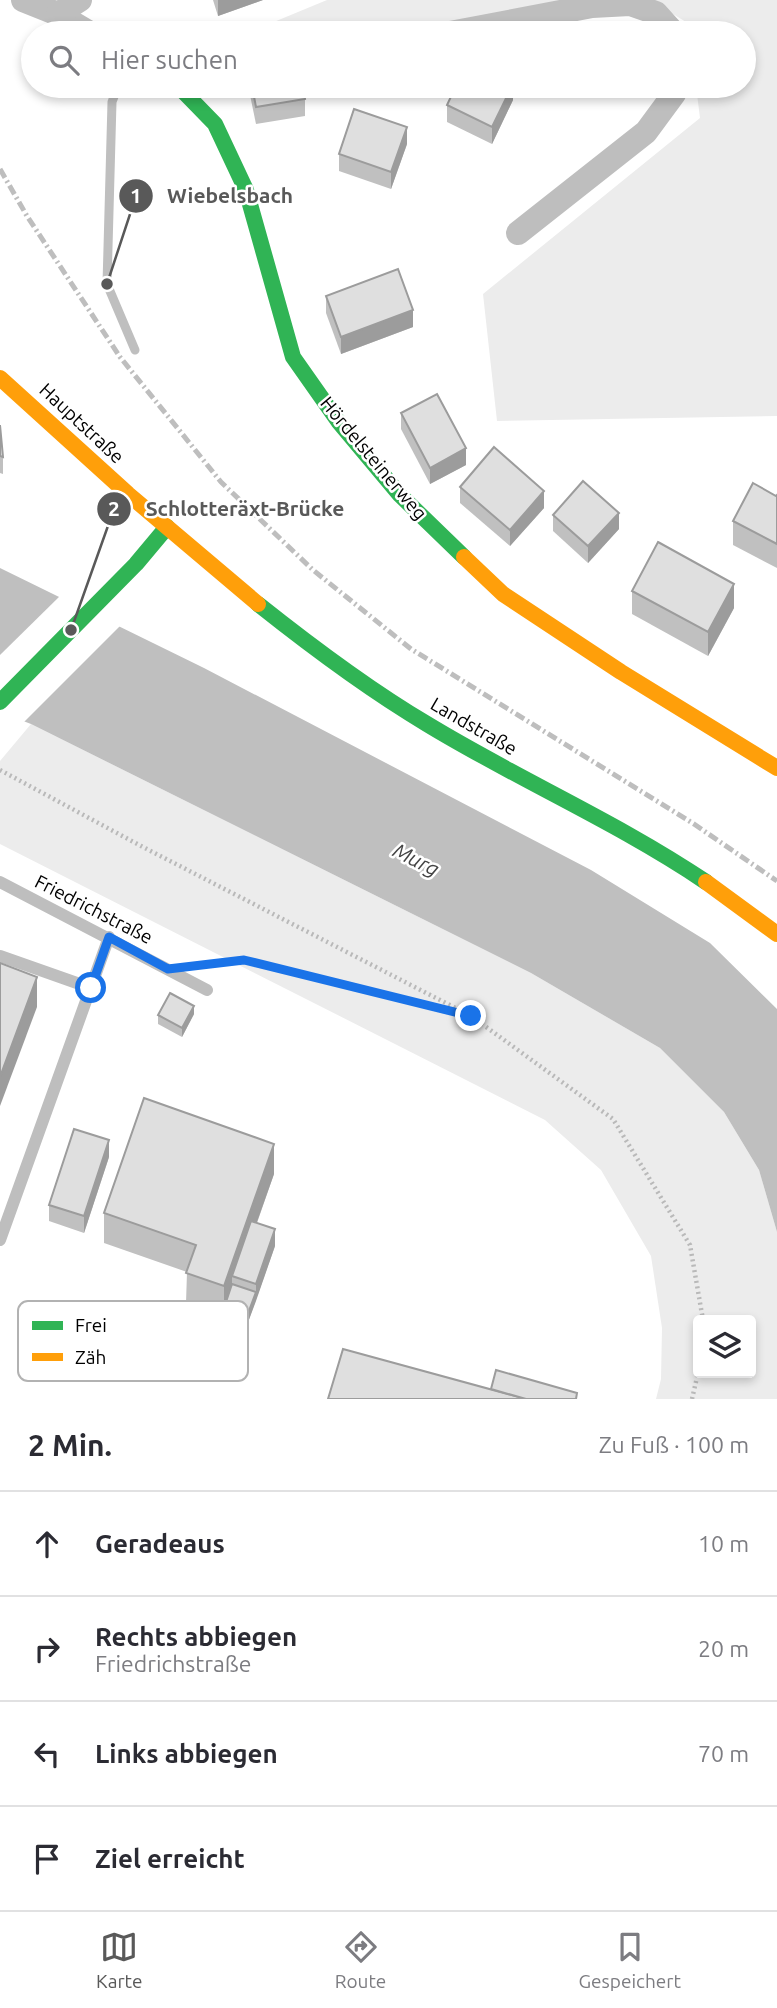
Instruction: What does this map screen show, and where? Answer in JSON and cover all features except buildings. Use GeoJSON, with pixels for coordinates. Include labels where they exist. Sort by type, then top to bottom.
{"type":"FeatureCollection","features":[{"type":"Feature","properties":{"kind":"street"},"geometry":{"type":"LineString","coordinates":[[23,0],[70,21]]}},
{"type":"Feature","properties":{"kind":"street"},"geometry":{"type":"LineString","coordinates":[[58,14],[80,0]]}},
{"type":"Feature","properties":{"kind":"street"},"geometry":{"type":"LineString","coordinates":[[514,21],[593,6],[630,4],[656,13],[663,21]]}},
{"type":"Feature","properties":{"kind":"street","name":"Hördelsteinerweg"},"geometry":{"type":"LineString","coordinates":[[190,98],[215,124],[246,190],[293,356],[338,421],[400,495],[503,594],[621,672],[777,768]]}},
{"type":"Feature","properties":{"kind":"street"},"geometry":{"type":"LineString","coordinates":[[518,233],[646,132],[671,98]]}},
{"type":"Feature","properties":{"kind":"street","name":"Hauptstraße"},"geometry":{"type":"LineString","coordinates":[[0,378],[167,527]]}},
{"type":"Feature","properties":{"kind":"street"},"geometry":{"type":"LineString","coordinates":[[0,702],[136,564],[167,527]]}},
{"type":"Feature","properties":{"kind":"street","name":"Landstraße"},"geometry":{"type":"LineString","coordinates":[[167,527],[283,624],[378,693],[451,739],[667,857],[749,911],[777,934]]}},
{"type":"Feature","properties":{"kind":"lane","name":"Friedrichstraße"},"geometry":{"type":"LineString","coordinates":[[0,882],[207,990]]}},
{"type":"Feature","properties":{"kind":"lane"},"geometry":{"type":"LineString","coordinates":[[0,1240],[109,937]]}},
{"type":"Feature","properties":{"kind":"lane"},"geometry":{"type":"LineString","coordinates":[[0,956],[91,988]]}},
{"type":"Feature","properties":{"kind":"path"},"geometry":{"type":"LineString","coordinates":[[0,770],[471,1016],[612,1119],[690,1245],[702,1315]]}},
{"type":"Feature","properties":{"kind":"path"},"geometry":{"type":"LineString","coordinates":[[168,969],[244,960],[471,1016]]}},
{"type":"Feature","properties":{"kind":"path"},"geometry":{"type":"LineString","coordinates":[[692,1399],[697,1378]]}},
{"type":"Feature","properties":{"kind":"shaded area"},"geometry":{"type":"Polygon","coordinates":[[[327,0],[578,0],[462,21],[276,21],[327,0]]]}},
{"type":"Feature","properties":{"kind":"shaded area"},"geometry":{"type":"Polygon","coordinates":[[[650,0],[777,0],[777,416],[497,421],[483,294],[700,118],[698,98],[756,98],[756,21],[684,21],[650,0]]]}},
{"type":"Feature","properties":{"kind":"shaded area"},"geometry":{"type":"Polygon","coordinates":[[[31,724],[531,973],[660,1048],[724,1112],[759,1170],[777,1232],[777,1399],[656,1399],[661,1379],[662,1328],[651,1256],[601,1170],[545,1120],[0,844],[0,761],[31,724]]]}},
{"type":"Feature","properties":{"kind":"water","name":"Murg"},"geometry":{"type":"Polygon","coordinates":[[[0,568],[204,668],[591,870],[710,943],[777,1009],[777,1232],[759,1170],[724,1112],[660,1048],[531,973],[31,724],[0,712],[0,568]]]}},
{"type":"Feature","properties":{"kind":"pier"},"geometry":{"type":"Polygon","coordinates":[[[61,595],[122,624],[22,724],[0,715],[0,655],[61,595]]]}},
{"type":"Feature","properties":{"kind":"waterway"},"geometry":{"type":"LineString","coordinates":[[114,98],[107,284],[135,350]]}},
{"type":"Feature","properties":{"kind":"railway"},"geometry":{"type":"LineString","coordinates":[[0,169],[27,216],[120,357],[221,482],[313,570],[411,649],[694,824],[777,881]]}},
{"type":"Feature","properties":{"kind":"traffic: fast"},"geometry":{"type":"LineString","coordinates":[[190,98],[215,124],[246,190],[293,357],[338,421],[400,495],[464,557]]}},
{"type":"Feature","properties":{"kind":"traffic: fast"},"geometry":{"type":"LineString","coordinates":[[0,702],[136,564],[167,527]]}},
{"type":"Feature","properties":{"kind":"traffic: fast"},"geometry":{"type":"LineString","coordinates":[[258,604],[405,711],[638,840],[706,882]]}},
{"type":"Feature","properties":{"kind":"traffic: slow"},"geometry":{"type":"LineString","coordinates":[[0,378],[128,494],[258,604]]}},
{"type":"Feature","properties":{"kind":"traffic: slow"},"geometry":{"type":"LineString","coordinates":[[464,557],[503,594],[621,672],[777,768]]}},
{"type":"Feature","properties":{"kind":"traffic: slow"},"geometry":{"type":"LineString","coordinates":[[706,882],[777,934]]}},
{"type":"Feature","properties":{"kind":"place","name":"Wiebelsbach"},"geometry":{"type":"Point","coordinates":[107,284]}},
{"type":"Feature","properties":{"kind":"place","name":"Schlotteräxt-Brücke"},"geometry":{"type":"Point","coordinates":[71,630]}},
{"type":"Feature","properties":{"kind":"route"},"geometry":{"type":"LineString","coordinates":[[91,988],[109,937],[168,969],[244,960],[471,1016]]}}]}
